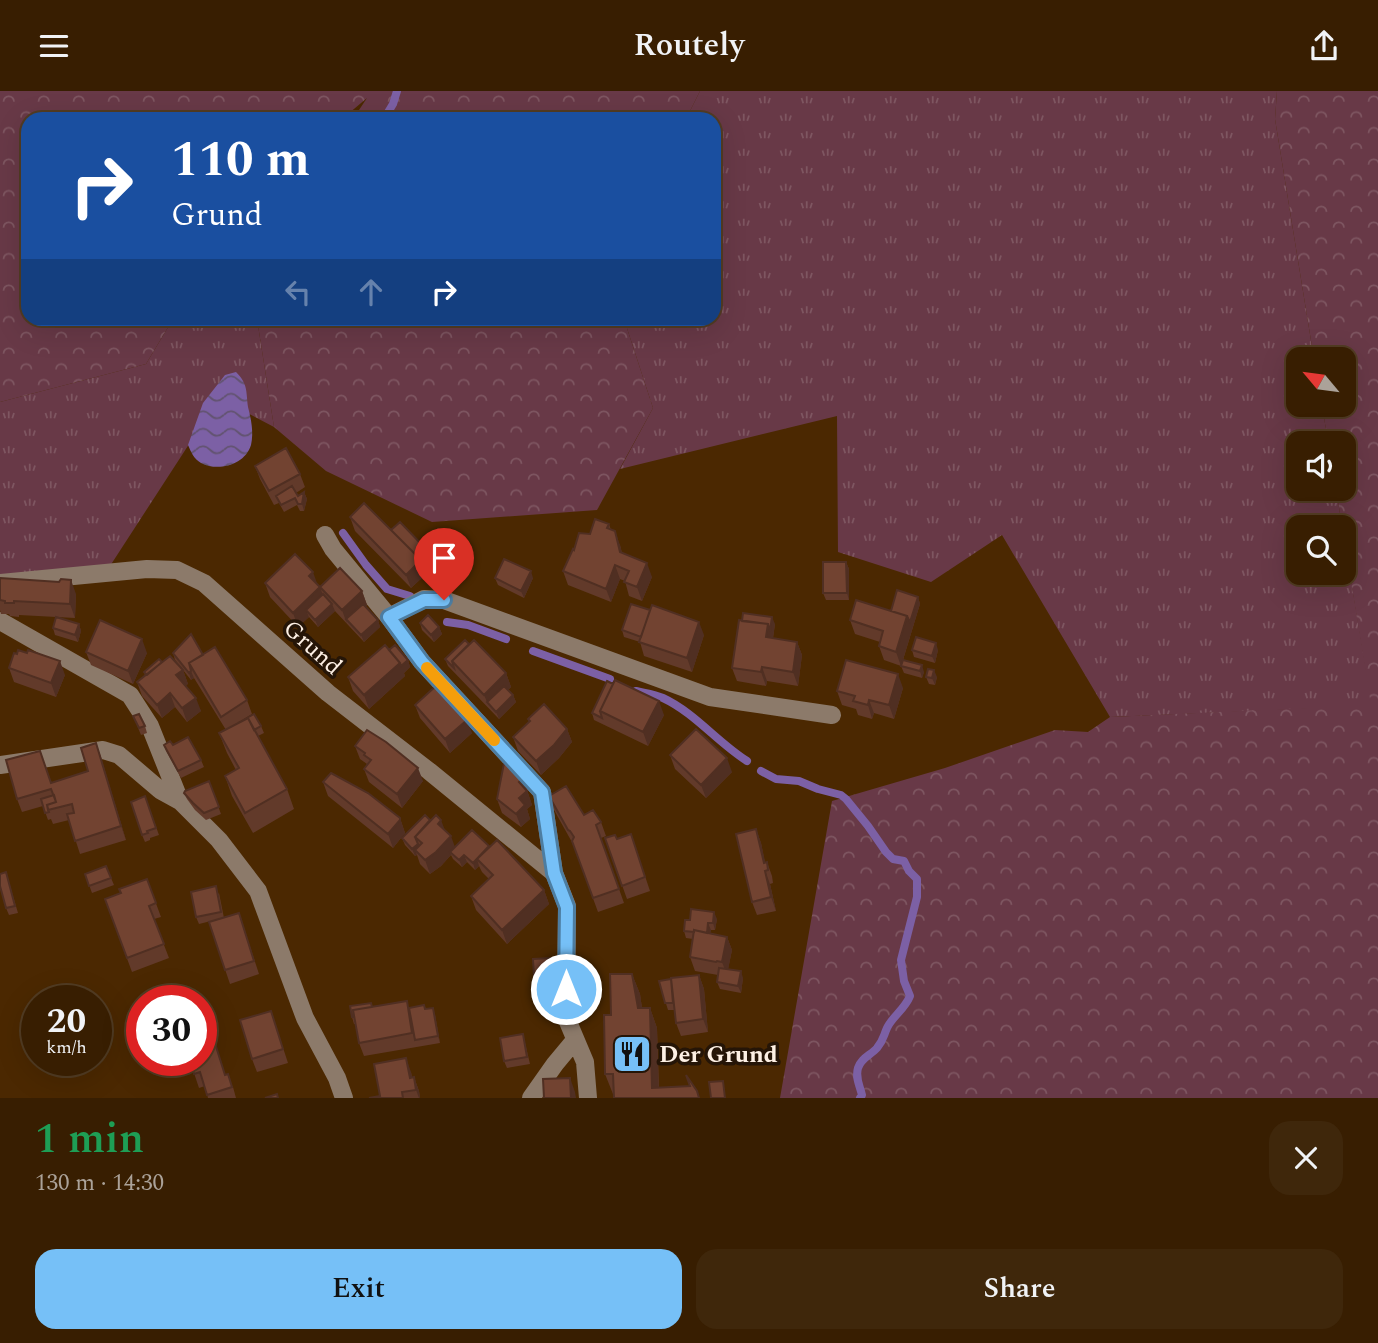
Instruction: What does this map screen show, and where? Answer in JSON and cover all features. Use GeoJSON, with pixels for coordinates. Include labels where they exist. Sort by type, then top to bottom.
{"type":"FeatureCollection","features":[{"type":"Feature","properties":{"kind":"street","name":"Grund"},"geometry":{"type":"LineString","coordinates":[[325,535],[333,549],[422,662],[542,792],[554,873],[567,907],[566,1017],[585,1062],[588,1098]]}},
{"type":"Feature","properties":{"kind":"street","name":"Grund"},"geometry":{"type":"LineString","coordinates":[[0,583],[146,569],[177,570],[204,583],[328,694],[429,771],[554,873]]}},
{"type":"Feature","properties":{"kind":"street"},"geometry":{"type":"LineString","coordinates":[[389,617],[424,600],[444,600],[710,697],[832,715]]}},
{"type":"Feature","properties":{"kind":"street"},"geometry":{"type":"LineString","coordinates":[[0,621],[130,695],[150,726],[180,801]]}},
{"type":"Feature","properties":{"kind":"street"},"geometry":{"type":"LineString","coordinates":[[0,765],[103,750],[119,755],[160,790],[180,801],[219,840],[258,891],[305,1018],[337,1078],[344,1098]]}},
{"type":"Feature","properties":{"kind":"street"},"geometry":{"type":"LineString","coordinates":[[531,1098],[575,1040]]}},
{"type":"Feature","properties":{"kind":"green space"},"geometry":{"type":"Polygon","coordinates":[[[0,91],[700,91],[690,112],[358,112],[367,98],[350,112],[21,112],[21,326],[169,326],[146,364],[0,402],[0,91]]]}},
{"type":"Feature","properties":{"kind":"green space"},"geometry":{"type":"Polygon","coordinates":[[[700,91],[1277,91],[1275,119],[1312,347],[1286,347],[1286,417],[1324,417],[1326,431],[1286,431],[1286,501],[1338,501],[1340,515],[1286,515],[1286,585],[1352,585],[1372,706],[1110,717],[1002,535],[931,582],[838,552],[837,416],[620,469],[653,408],[626,326],[721,326],[721,112],[690,112],[700,91]]]}},
{"type":"Feature","properties":{"kind":"green space"},"geometry":{"type":"Polygon","coordinates":[[[1277,91],[1378,91],[1378,1098],[780,1098],[832,801],[945,768],[1055,730],[1088,732],[1110,717],[1371,705],[1352,585],[1356,585],[1356,515],[1340,515],[1338,501],[1356,501],[1356,431],[1326,431],[1324,417],[1356,417],[1356,347],[1312,347],[1275,119],[1277,91]]]}},
{"type":"Feature","properties":{"kind":"green space"},"geometry":{"type":"Polygon","coordinates":[[[169,326],[258,326],[274,427],[219,398],[110,566],[0,577],[0,402],[146,364],[169,326]]]}},
{"type":"Feature","properties":{"kind":"green space"},"geometry":{"type":"Polygon","coordinates":[[[258,326],[626,326],[653,408],[597,510],[432,522],[326,471],[274,427],[258,326]]]}},
{"type":"Feature","properties":{"kind":"water"},"geometry":{"type":"Polygon","coordinates":[[[236,372],[246,388],[252,426],[251,445],[248,452],[237,462],[223,467],[208,466],[196,459],[188,445],[203,403],[225,375],[236,372]]]}},
{"type":"Feature","properties":{"kind":"building"},"geometry":{"type":"Polygon","coordinates":[[[286,448],[300,474],[269,491],[255,466],[286,448]]]}},
{"type":"Feature","properties":{"kind":"building"},"geometry":{"type":"Polygon","coordinates":[[[292,486],[298,496],[304,492],[302,504],[298,504],[295,498],[281,505],[276,496],[292,486]]]}},
{"type":"Feature","properties":{"kind":"building"},"geometry":{"type":"Polygon","coordinates":[[[364,503],[421,560],[406,575],[350,517],[364,503]]]}},
{"type":"Feature","properties":{"kind":"building"},"geometry":{"type":"Polygon","coordinates":[[[595,519],[609,524],[607,528],[615,531],[620,552],[647,563],[637,587],[624,582],[629,571],[615,565],[606,589],[563,571],[579,533],[590,534],[595,519]]]}},
{"type":"Feature","properties":{"kind":"building"},"geometry":{"type":"Polygon","coordinates":[[[400,522],[427,550],[438,529],[460,541],[448,563],[432,555],[434,557],[424,567],[421,560],[391,530],[400,522]]]}},
{"type":"Feature","properties":{"kind":"building"},"geometry":{"type":"Polygon","coordinates":[[[295,554],[313,572],[309,576],[320,587],[293,613],[265,583],[295,554]]]}},
{"type":"Feature","properties":{"kind":"building"},"geometry":{"type":"Polygon","coordinates":[[[504,559],[531,571],[521,591],[495,578],[504,559]]]}},
{"type":"Feature","properties":{"kind":"building"},"geometry":{"type":"Polygon","coordinates":[[[823,562],[846,562],[847,593],[823,593],[823,562]]]}},
{"type":"Feature","properties":{"kind":"building"},"geometry":{"type":"Polygon","coordinates":[[[340,568],[362,591],[342,610],[320,587],[340,568]]]}},
{"type":"Feature","properties":{"kind":"building"},"geometry":{"type":"Polygon","coordinates":[[[0,578],[59,582],[61,579],[71,580],[70,604],[14,601],[5,603],[0,600],[0,578]]]}},
{"type":"Feature","properties":{"kind":"building"},"geometry":{"type":"Polygon","coordinates":[[[897,590],[918,597],[910,622],[907,616],[891,611],[897,590]]]}},
{"type":"Feature","properties":{"kind":"building"},"geometry":{"type":"Polygon","coordinates":[[[323,594],[332,604],[315,620],[306,610],[323,594]]]}},
{"type":"Feature","properties":{"kind":"building"},"geometry":{"type":"Polygon","coordinates":[[[856,600],[907,616],[896,652],[879,646],[883,631],[850,620],[856,600]]]}},
{"type":"Feature","properties":{"kind":"building"},"geometry":{"type":"Polygon","coordinates":[[[363,604],[378,620],[361,635],[346,619],[363,604]]]}},
{"type":"Feature","properties":{"kind":"building"},"geometry":{"type":"Polygon","coordinates":[[[631,604],[650,610],[641,637],[622,630],[631,604]]]}},
{"type":"Feature","properties":{"kind":"building"},"geometry":{"type":"Polygon","coordinates":[[[652,605],[699,622],[687,658],[639,642],[652,605]]]}},
{"type":"Feature","properties":{"kind":"building"},"geometry":{"type":"Polygon","coordinates":[[[743,613],[772,617],[770,631],[768,624],[742,621],[743,613]]]}},
{"type":"Feature","properties":{"kind":"building"},"geometry":{"type":"Polygon","coordinates":[[[428,615],[439,627],[431,635],[420,623],[428,615]]]}},
{"type":"Feature","properties":{"kind":"building"},"geometry":{"type":"Polygon","coordinates":[[[56,617],[79,624],[75,635],[53,628],[56,617]]]}},
{"type":"Feature","properties":{"kind":"building"},"geometry":{"type":"Polygon","coordinates":[[[100,620],[142,639],[128,671],[86,652],[100,620]]]}},
{"type":"Feature","properties":{"kind":"building"},"geometry":{"type":"Polygon","coordinates":[[[739,620],[768,624],[766,637],[797,642],[793,672],[762,667],[761,672],[732,668],[739,620]]]}},
{"type":"Feature","properties":{"kind":"building"},"geometry":{"type":"Polygon","coordinates":[[[191,634],[203,655],[189,663],[189,673],[173,653],[191,634]]]}},
{"type":"Feature","properties":{"kind":"building"},"geometry":{"type":"Polygon","coordinates":[[[916,637],[936,643],[932,656],[912,650],[916,637]]]}},
{"type":"Feature","properties":{"kind":"building"},"geometry":{"type":"Polygon","coordinates":[[[465,640],[469,644],[452,661],[454,668],[445,659],[465,640]]]}},
{"type":"Feature","properties":{"kind":"building"},"geometry":{"type":"Polygon","coordinates":[[[474,640],[506,673],[484,695],[452,661],[474,640]]]}},
{"type":"Feature","properties":{"kind":"building"},"geometry":{"type":"Polygon","coordinates":[[[385,645],[400,663],[364,695],[348,677],[385,645]]]}},
{"type":"Feature","properties":{"kind":"building"},"geometry":{"type":"Polygon","coordinates":[[[395,645],[408,660],[401,666],[389,650],[395,645]]]}},
{"type":"Feature","properties":{"kind":"building"},"geometry":{"type":"Polygon","coordinates":[[[215,647],[247,700],[221,717],[189,663],[215,647]]]}},
{"type":"Feature","properties":{"kind":"building"},"geometry":{"type":"Polygon","coordinates":[[[18,650],[27,653],[28,650],[60,661],[51,683],[9,668],[14,653],[17,654],[18,650]]]}},
{"type":"Feature","properties":{"kind":"building"},"geometry":{"type":"Polygon","coordinates":[[[170,656],[183,670],[176,675],[196,698],[182,708],[170,693],[157,705],[137,682],[170,656]]]}},
{"type":"Feature","properties":{"kind":"building"},"geometry":{"type":"Polygon","coordinates":[[[159,659],[162,662],[147,675],[144,672],[159,659]]]}},
{"type":"Feature","properties":{"kind":"building"},"geometry":{"type":"Polygon","coordinates":[[[846,660],[898,674],[889,705],[869,700],[868,705],[853,701],[855,696],[837,691],[846,660]]]}},
{"type":"Feature","properties":{"kind":"building"},"geometry":{"type":"Polygon","coordinates":[[[903,660],[922,665],[920,671],[901,666],[903,660]]]}},
{"type":"Feature","properties":{"kind":"building"},"geometry":{"type":"Polygon","coordinates":[[[928,669],[934,670],[932,678],[926,677],[928,669]]]}},
{"type":"Feature","properties":{"kind":"building"},"geometry":{"type":"Polygon","coordinates":[[[615,680],[659,701],[643,732],[600,711],[615,680]]]}},
{"type":"Feature","properties":{"kind":"building"},"geometry":{"type":"Polygon","coordinates":[[[607,681],[613,684],[600,711],[602,718],[592,713],[607,681]]]}},
{"type":"Feature","properties":{"kind":"building"},"geometry":{"type":"Polygon","coordinates":[[[437,685],[467,720],[445,739],[415,705],[437,685]]]}},
{"type":"Feature","properties":{"kind":"building"},"geometry":{"type":"Polygon","coordinates":[[[504,686],[513,695],[496,712],[487,702],[504,686]]]}},
{"type":"Feature","properties":{"kind":"building"},"geometry":{"type":"Polygon","coordinates":[[[544,704],[567,729],[536,761],[513,737],[544,704]]]}},
{"type":"Feature","properties":{"kind":"building"},"geometry":{"type":"Polygon","coordinates":[[[139,714],[145,726],[139,728],[133,716],[139,714]]]}},
{"type":"Feature","properties":{"kind":"building"},"geometry":{"type":"Polygon","coordinates":[[[254,714],[261,726],[254,730],[248,718],[238,723],[254,714]]]}},
{"type":"Feature","properties":{"kind":"building"},"geometry":{"type":"Polygon","coordinates":[[[248,718],[287,789],[245,813],[225,776],[239,768],[219,733],[248,718]]]}},
{"type":"Feature","properties":{"kind":"building"},"geometry":{"type":"Polygon","coordinates":[[[696,729],[727,758],[701,785],[670,755],[696,729]]]}},
{"type":"Feature","properties":{"kind":"building"},"geometry":{"type":"Polygon","coordinates":[[[367,730],[418,768],[397,794],[364,769],[371,760],[355,746],[367,730]]]}},
{"type":"Feature","properties":{"kind":"building"},"geometry":{"type":"Polygon","coordinates":[[[188,737],[201,760],[178,771],[164,745],[170,741],[173,745],[188,737]]]}},
{"type":"Feature","properties":{"kind":"building"},"geometry":{"type":"Polygon","coordinates":[[[96,743],[121,826],[75,841],[67,814],[74,813],[72,804],[48,810],[47,805],[56,802],[51,789],[17,799],[6,760],[40,751],[51,783],[88,771],[81,748],[96,743]]]}},
{"type":"Feature","properties":{"kind":"building"},"geometry":{"type":"Polygon","coordinates":[[[505,758],[523,778],[519,782],[527,791],[519,798],[525,805],[516,814],[497,799],[505,758]]]}},
{"type":"Feature","properties":{"kind":"building"},"geometry":{"type":"Polygon","coordinates":[[[331,773],[368,793],[400,818],[388,834],[323,782],[331,773]]]}},
{"type":"Feature","properties":{"kind":"building"},"geometry":{"type":"Polygon","coordinates":[[[209,781],[219,807],[204,813],[184,793],[209,781]]]}},
{"type":"Feature","properties":{"kind":"building"},"geometry":{"type":"Polygon","coordinates":[[[566,786],[584,815],[593,810],[601,822],[596,825],[619,889],[593,898],[572,841],[574,837],[549,796],[566,786]]]}},
{"type":"Feature","properties":{"kind":"building"},"geometry":{"type":"Polygon","coordinates":[[[54,795],[56,802],[47,805],[49,812],[45,813],[41,799],[54,795]]]}},
{"type":"Feature","properties":{"kind":"building"},"geometry":{"type":"Polygon","coordinates":[[[145,796],[156,828],[142,835],[131,802],[145,796]]]}},
{"type":"Feature","properties":{"kind":"building"},"geometry":{"type":"Polygon","coordinates":[[[425,815],[430,820],[415,837],[418,844],[412,849],[402,838],[425,815]]]}},
{"type":"Feature","properties":{"kind":"building"},"geometry":{"type":"Polygon","coordinates":[[[436,815],[441,820],[438,824],[451,836],[425,860],[415,850],[422,843],[415,837],[436,815]]]}},
{"type":"Feature","properties":{"kind":"building"},"geometry":{"type":"Polygon","coordinates":[[[756,829],[764,863],[767,862],[768,870],[765,871],[771,897],[752,902],[736,834],[756,829]]]}},
{"type":"Feature","properties":{"kind":"building"},"geometry":{"type":"Polygon","coordinates":[[[472,830],[489,846],[473,863],[464,855],[459,860],[450,852],[472,830]]]}},
{"type":"Feature","properties":{"kind":"building"},"geometry":{"type":"Polygon","coordinates":[[[631,834],[645,877],[622,886],[605,838],[615,835],[617,839],[631,834]]]}},
{"type":"Feature","properties":{"kind":"building"},"geometry":{"type":"Polygon","coordinates":[[[497,840],[544,890],[502,930],[471,896],[493,875],[477,859],[497,840]]]}},
{"type":"Feature","properties":{"kind":"building"},"geometry":{"type":"Polygon","coordinates":[[[106,866],[111,878],[89,886],[85,874],[106,866]]]}},
{"type":"Feature","properties":{"kind":"building"},"geometry":{"type":"Polygon","coordinates":[[[6,872],[15,906],[6,908],[0,874],[6,872]]]}},
{"type":"Feature","properties":{"kind":"building"},"geometry":{"type":"Polygon","coordinates":[[[147,879],[156,903],[149,906],[164,944],[127,958],[105,899],[121,893],[119,889],[147,879]]]}},
{"type":"Feature","properties":{"kind":"building"},"geometry":{"type":"Polygon","coordinates":[[[216,886],[221,912],[196,917],[191,892],[216,886]]]}},
{"type":"Feature","properties":{"kind":"building"},"geometry":{"type":"Polygon","coordinates":[[[691,909],[714,912],[713,923],[708,923],[707,933],[684,931],[685,920],[690,920],[691,909]]]}},
{"type":"Feature","properties":{"kind":"building"},"geometry":{"type":"Polygon","coordinates":[[[239,913],[254,961],[225,970],[209,922],[239,913]]]}},
{"type":"Feature","properties":{"kind":"building"},"geometry":{"type":"Polygon","coordinates":[[[694,930],[727,937],[722,962],[690,957],[694,930]]]}},
{"type":"Feature","properties":{"kind":"building"},"geometry":{"type":"Polygon","coordinates":[[[551,958],[552,976],[534,977],[533,959],[551,958]]]}},
{"type":"Feature","properties":{"kind":"building"},"geometry":{"type":"Polygon","coordinates":[[[719,968],[741,971],[738,986],[717,982],[719,968]]]}},
{"type":"Feature","properties":{"kind":"building"},"geometry":{"type":"Polygon","coordinates":[[[610,974],[632,974],[638,1008],[650,1008],[652,1088],[690,1086],[686,1075],[699,1098],[614,1098],[613,1074],[605,1074],[604,1015],[611,1015],[610,974]]]}},
{"type":"Feature","properties":{"kind":"building"},"geometry":{"type":"Polygon","coordinates":[[[699,975],[703,1019],[676,1023],[671,978],[699,975]]]}},
{"type":"Feature","properties":{"kind":"building"},"geometry":{"type":"Polygon","coordinates":[[[671,979],[673,1003],[665,1003],[659,981],[671,979]]]}},
{"type":"Feature","properties":{"kind":"building"},"geometry":{"type":"Polygon","coordinates":[[[407,1001],[412,1033],[359,1043],[353,1010],[407,1001]]]}},
{"type":"Feature","properties":{"kind":"building"},"geometry":{"type":"Polygon","coordinates":[[[371,1003],[372,1007],[353,1010],[352,1017],[350,1006],[371,1003]]]}},
{"type":"Feature","properties":{"kind":"building"},"geometry":{"type":"Polygon","coordinates":[[[424,1005],[425,1009],[433,1008],[438,1036],[415,1040],[409,1008],[424,1005]]]}},
{"type":"Feature","properties":{"kind":"building"},"geometry":{"type":"Polygon","coordinates":[[[271,1011],[283,1049],[252,1059],[240,1020],[271,1011]]]}},
{"type":"Feature","properties":{"kind":"building"},"geometry":{"type":"Polygon","coordinates":[[[523,1034],[527,1057],[504,1061],[500,1038],[523,1034]]]}},
{"type":"Feature","properties":{"kind":"building"},"geometry":{"type":"Polygon","coordinates":[[[217,1050],[232,1087],[207,1095],[201,1076],[217,1076],[217,1050]]]}},
{"type":"Feature","properties":{"kind":"building"},"geometry":{"type":"Polygon","coordinates":[[[406,1058],[410,1078],[414,1077],[416,1090],[402,1092],[403,1098],[369,1098],[380,1096],[374,1064],[406,1058]]]}},
{"type":"Feature","properties":{"kind":"building"},"geometry":{"type":"Polygon","coordinates":[[[570,1078],[571,1098],[544,1098],[543,1079],[570,1078]]]}},
{"type":"Feature","properties":{"kind":"building"},"geometry":{"type":"Polygon","coordinates":[[[723,1081],[725,1098],[711,1098],[709,1082],[723,1081]]]}},
{"type":"Feature","properties":{"kind":"waterway"},"geometry":{"type":"LineString","coordinates":[[388,112],[397,91]]}},
{"type":"Feature","properties":{"kind":"waterway"},"geometry":{"type":"LineString","coordinates":[[343,533],[387,589],[410,596]]}},
{"type":"Feature","properties":{"kind":"waterway"},"geometry":{"type":"LineString","coordinates":[[447,622],[468,625],[506,639]]}},
{"type":"Feature","properties":{"kind":"waterway"},"geometry":{"type":"LineString","coordinates":[[533,651],[610,679]]}},
{"type":"Feature","properties":{"kind":"waterway"},"geometry":{"type":"LineString","coordinates":[[636,691],[675,704],[747,761]]}},
{"type":"Feature","properties":{"kind":"waterway"},"geometry":{"type":"LineString","coordinates":[[761,771],[776,779],[799,781],[841,795],[886,852],[893,859],[904,861],[917,879],[917,897],[901,960],[904,981],[910,996],[889,1024],[879,1045],[859,1065],[857,1075],[862,1095],[860,1098]]}},
{"type":"Feature","properties":{"kind":"slow traffic"},"geometry":{"type":"LineString","coordinates":[[427,668],[494,740]]}},
{"type":"Feature","properties":{"kind":"place","name":"Der Grund"},"geometry":{"type":"Point","coordinates":[632,1054]}},
{"type":"Feature","properties":{"kind":"route"},"geometry":{"type":"LineString","coordinates":[[444,600],[424,600],[389,617],[422,662],[542,792],[554,873],[567,907],[566,989]]}}]}
